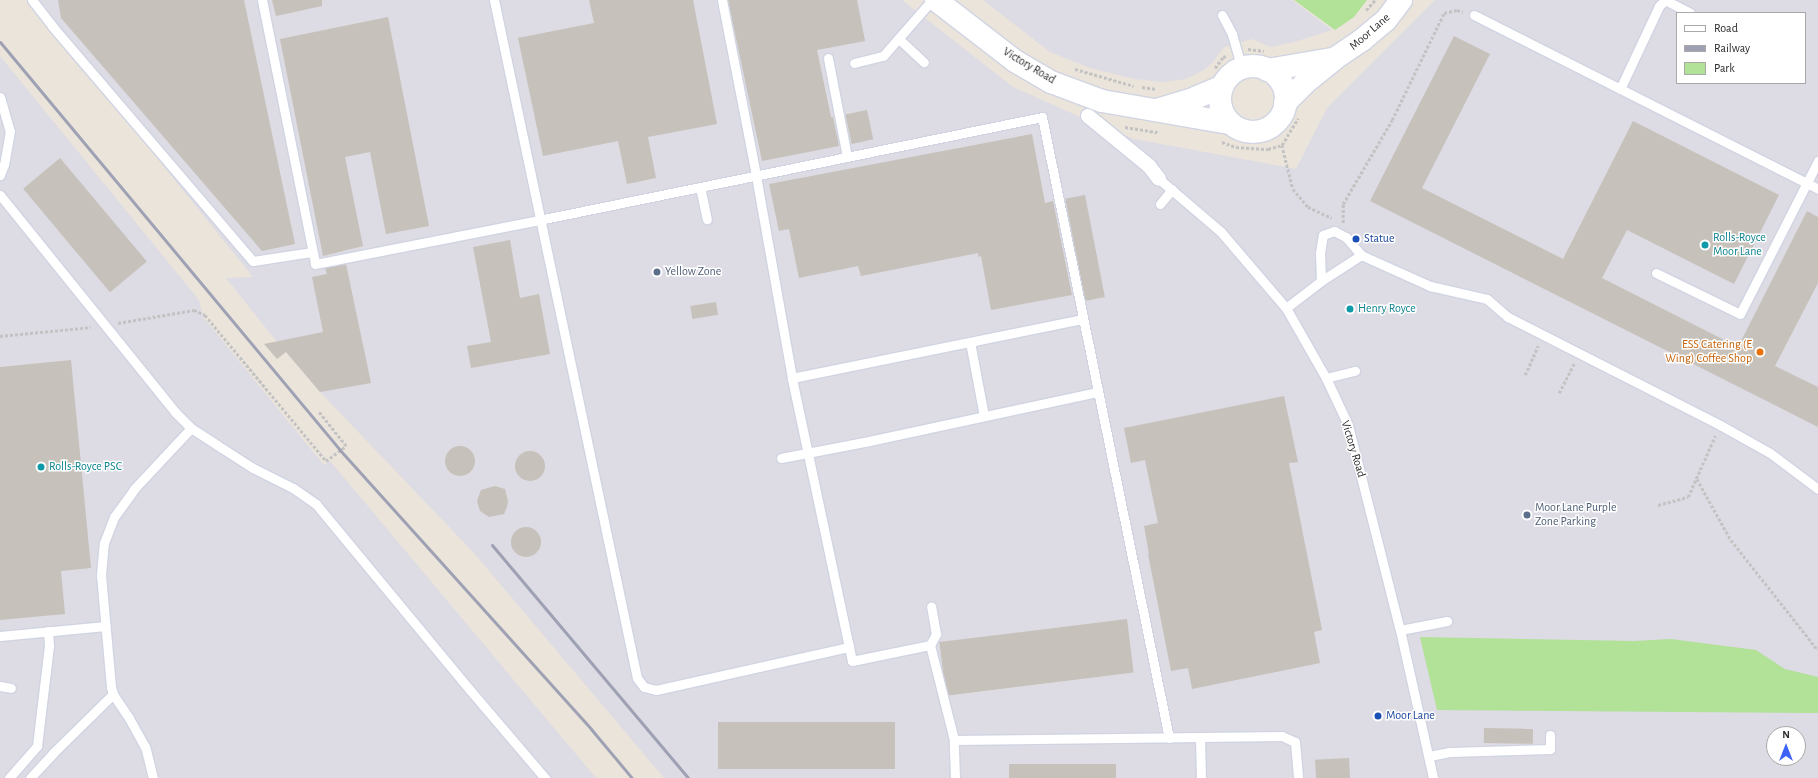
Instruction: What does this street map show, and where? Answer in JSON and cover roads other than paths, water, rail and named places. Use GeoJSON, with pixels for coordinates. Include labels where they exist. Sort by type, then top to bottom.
{"type":"FeatureCollection","features":[{"type":"Feature","properties":{"kind":"street","name":"Victory Road"},"geometry":{"type":"LineString","coordinates":[[936,0],[1015,61],[1051,82],[1102,100],[1138,108],[1159,99],[1195,98],[1217,80]]}},
{"type":"Feature","properties":{"kind":"street","name":"Moor Lane"},"geometry":{"type":"LineString","coordinates":[[1285,103],[1306,82],[1386,20],[1401,0]]}},
{"type":"Feature","properties":{"kind":"street","name":"Moor Lane"},"geometry":{"type":"LineString","coordinates":[[1270,61],[1334,59]]}},
{"type":"Feature","properties":{"kind":"street"},"geometry":{"type":"LineString","coordinates":[[1240,60],[1259,67],[1270,61],[1276,76],[1282,84],[1285,93],[1285,103],[1278,120],[1264,130],[1246,131],[1230,123],[1224,115],[1217,80],[1230,75],[1240,60]]}},
{"type":"Feature","properties":{"kind":"street","name":"Victory Road"},"geometry":{"type":"LineString","coordinates":[[1159,99],[1198,118],[1230,123]]}},
{"type":"Feature","properties":{"kind":"street"},"geometry":{"type":"LineString","coordinates":[[1088,116],[1149,166],[1159,179]]}},
{"type":"Feature","properties":{"kind":"lane"},"geometry":{"type":"LineString","coordinates":[[32,0],[52,26],[253,262],[312,252]]}},
{"type":"Feature","properties":{"kind":"lane"},"geometry":{"type":"LineString","coordinates":[[262,0],[315,264],[539,220],[1042,117],[1169,738]]}},
{"type":"Feature","properties":{"kind":"lane"},"geometry":{"type":"LineString","coordinates":[[494,0],[539,220],[637,678],[644,687],[656,690],[849,647]]}},
{"type":"Feature","properties":{"kind":"lane"},"geometry":{"type":"LineString","coordinates":[[722,0],[756,175],[792,378],[852,661],[930,645]]}},
{"type":"Feature","properties":{"kind":"lane"},"geometry":{"type":"LineString","coordinates":[[854,63],[883,56],[932,0]]}},
{"type":"Feature","properties":{"kind":"lane"},"geometry":{"type":"LineString","coordinates":[[1620,89],[1659,6],[1665,0],[1688,12]]}},
{"type":"Feature","properties":{"kind":"lane"},"geometry":{"type":"LineString","coordinates":[[1222,15],[1240,60]]}},
{"type":"Feature","properties":{"kind":"lane"},"geometry":{"type":"LineString","coordinates":[[1474,15],[1818,189]]}},
{"type":"Feature","properties":{"kind":"lane"},"geometry":{"type":"LineString","coordinates":[[899,39],[924,62]]}},
{"type":"Feature","properties":{"kind":"lane"},"geometry":{"type":"LineString","coordinates":[[828,58],[847,156]]}},
{"type":"Feature","properties":{"kind":"lane"},"geometry":{"type":"LineString","coordinates":[[0,97],[10,131],[4,164],[0,175]]}},
{"type":"Feature","properties":{"kind":"lane"},"geometry":{"type":"LineString","coordinates":[[1656,273],[1740,314],[1818,161]]}},
{"type":"Feature","properties":{"kind":"lane","name":"Victory Road"},"geometry":{"type":"LineString","coordinates":[[1159,179],[1221,232],[1286,308],[1326,378],[1348,425],[1400,630],[1433,778]]}},
{"type":"Feature","properties":{"kind":"lane"},"geometry":{"type":"LineString","coordinates":[[700,187],[707,219]]}},
{"type":"Feature","properties":{"kind":"lane"},"geometry":{"type":"LineString","coordinates":[[1160,204],[1172,189]]}},
{"type":"Feature","properties":{"kind":"lane"},"geometry":{"type":"LineString","coordinates":[[0,195],[94,314],[105,325],[175,412],[191,428],[253,468],[293,488],[316,504],[470,690],[546,778]]}},
{"type":"Feature","properties":{"kind":"lane"},"geometry":{"type":"LineString","coordinates":[[1322,281],[1320,253],[1323,235],[1334,231],[1346,237],[1361,255],[1430,286],[1487,299],[1508,317],[1720,425],[1770,453],[1818,489]]}},
{"type":"Feature","properties":{"kind":"lane"},"geometry":{"type":"LineString","coordinates":[[1286,308],[1322,281],[1361,255]]}},
{"type":"Feature","properties":{"kind":"lane"},"geometry":{"type":"LineString","coordinates":[[792,378],[1083,319]]}},
{"type":"Feature","properties":{"kind":"lane"},"geometry":{"type":"LineString","coordinates":[[970,342],[984,416]]}},
{"type":"Feature","properties":{"kind":"lane"},"geometry":{"type":"LineString","coordinates":[[1326,378],[1355,371]]}},
{"type":"Feature","properties":{"kind":"lane"},"geometry":{"type":"LineString","coordinates":[[781,458],[1098,392]]}},
{"type":"Feature","properties":{"kind":"lane"},"geometry":{"type":"LineString","coordinates":[[153,778],[145,746],[113,694],[108,663],[101,576],[104,543],[114,517],[134,489],[191,428]]}},
{"type":"Feature","properties":{"kind":"lane"},"geometry":{"type":"LineString","coordinates":[[931,606],[936,634],[930,645],[954,740],[955,778]]}},
{"type":"Feature","properties":{"kind":"lane"},"geometry":{"type":"LineString","coordinates":[[1400,630],[1448,621]]}},
{"type":"Feature","properties":{"kind":"lane"},"geometry":{"type":"LineString","coordinates":[[0,636],[106,626]]}},
{"type":"Feature","properties":{"kind":"lane"},"geometry":{"type":"LineString","coordinates":[[9,778],[37,746],[49,646],[48,632]]}},
{"type":"Feature","properties":{"kind":"lane"},"geometry":{"type":"LineString","coordinates":[[0,686],[11,688]]}},
{"type":"Feature","properties":{"kind":"lane"},"geometry":{"type":"LineString","coordinates":[[30,778],[52,754],[113,694]]}},
{"type":"Feature","properties":{"kind":"lane"},"geometry":{"type":"LineString","coordinates":[[1429,756],[1450,752],[1550,749],[1550,734]]}},
{"type":"Feature","properties":{"kind":"lane"},"geometry":{"type":"LineString","coordinates":[[954,740],[1282,736],[1295,742],[1298,778]]}},
{"type":"Feature","properties":{"kind":"lane"},"geometry":{"type":"LineString","coordinates":[[1200,738],[1201,778]]}},
{"type":"Feature","properties":{"kind":"railway"},"geometry":{"type":"LineString","coordinates":[[0,42],[340,450],[591,729],[632,778]]}},
{"type":"Feature","properties":{"kind":"railway"},"geometry":{"type":"LineString","coordinates":[[492,545],[688,778]]}},
{"type":"Feature","properties":{"kind":"place","name":"Statue"},"geometry":{"type":"Point","coordinates":[1356,239]}},
{"type":"Feature","properties":{"kind":"place","name":"Rolls-Royce Moor Lane"},"geometry":{"type":"Point","coordinates":[1705,245]}},
{"type":"Feature","properties":{"kind":"place","name":"Yellow Zone"},"geometry":{"type":"Point","coordinates":[657,272]}},
{"type":"Feature","properties":{"kind":"place","name":"Henry Royce"},"geometry":{"type":"Point","coordinates":[1350,309]}},
{"type":"Feature","properties":{"kind":"place","name":"ESS Catering (E Wing) Coffee Shop"},"geometry":{"type":"Point","coordinates":[1760,352]}},
{"type":"Feature","properties":{"kind":"place","name":"Rolls-Royce PSC"},"geometry":{"type":"Point","coordinates":[41,467]}},
{"type":"Feature","properties":{"kind":"place","name":"Moor Lane Purple Zone Parking"},"geometry":{"type":"Point","coordinates":[1527,515]}},
{"type":"Feature","properties":{"kind":"place","name":"Moor Lane"},"geometry":{"type":"Point","coordinates":[1378,716]}}]}
